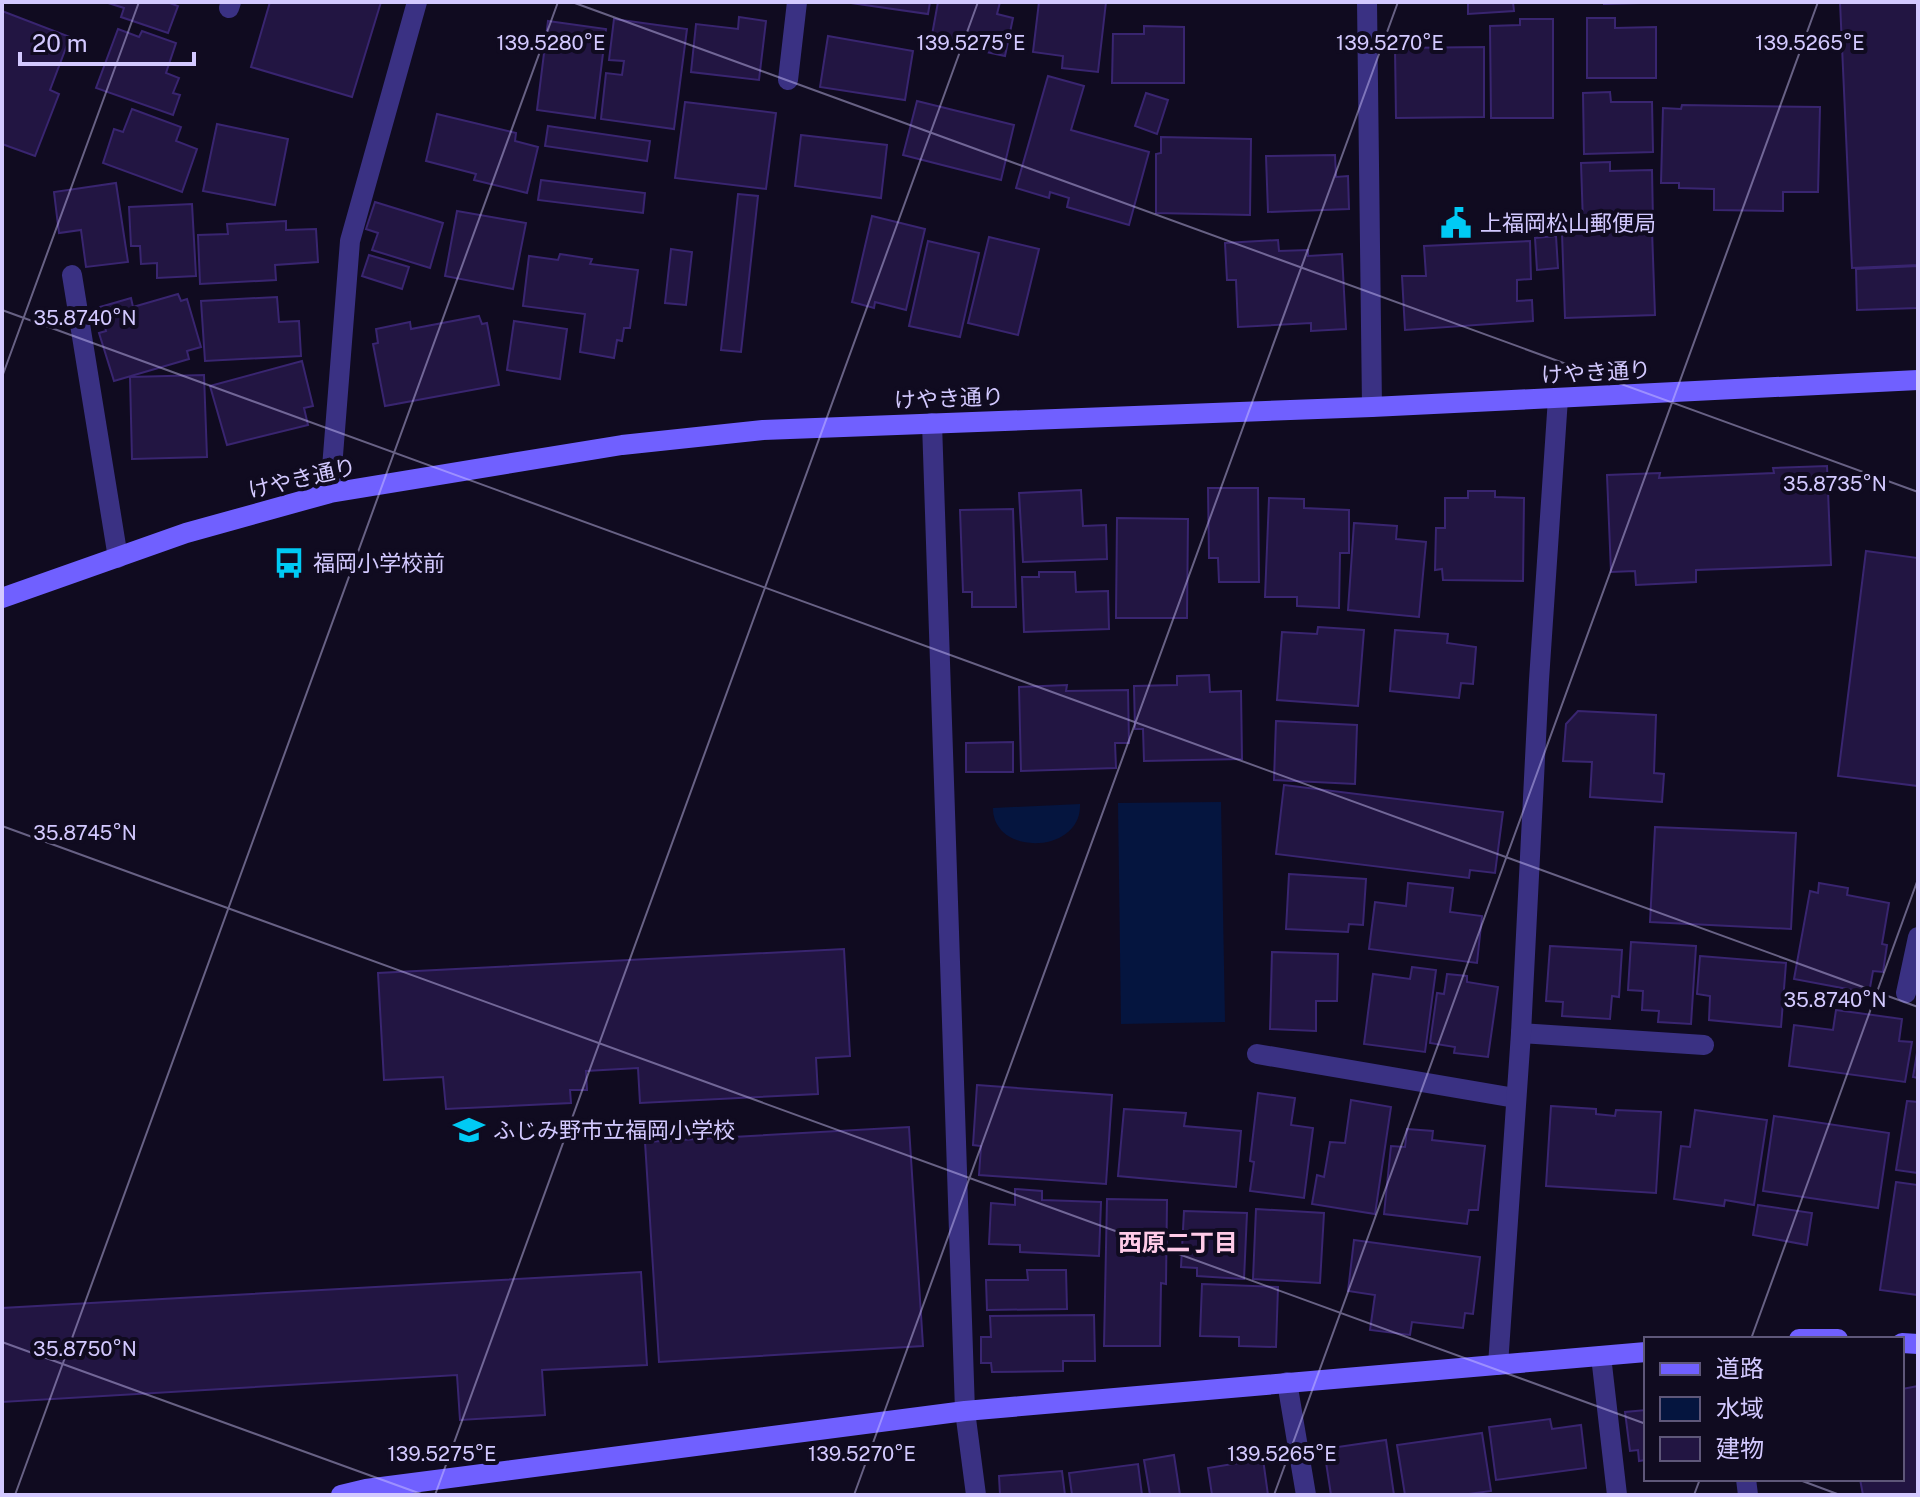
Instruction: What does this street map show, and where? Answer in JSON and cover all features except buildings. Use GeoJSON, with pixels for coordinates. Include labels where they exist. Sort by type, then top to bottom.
{"type":"FeatureCollection","features":[{"type":"Feature","properties":{"kind":"street"},"geometry":{"type":"LineString","coordinates":[[330,493],[350,241],[417,2]]}},
{"type":"Feature","properties":{"kind":"street"},"geometry":{"type":"LineString","coordinates":[[788,80],[797,2]]}},
{"type":"Feature","properties":{"kind":"street"},"geometry":{"type":"LineString","coordinates":[[1367,2],[1372,407]]}},
{"type":"Feature","properties":{"kind":"street"},"geometry":{"type":"LineString","coordinates":[[72,275],[118,558]]}},
{"type":"Feature","properties":{"kind":"street","name":"けやき通り"},"geometry":{"type":"LineString","coordinates":[[2,598],[186,533],[330,493],[622,445],[763,430],[1372,407],[1918,380]]}},
{"type":"Feature","properties":{"kind":"street"},"geometry":{"type":"LineString","coordinates":[[1498,1365],[1558,398]]}},
{"type":"Feature","properties":{"kind":"street"},"geometry":{"type":"LineString","coordinates":[[932,423],[965,1411],[976,1495]]}},
{"type":"Feature","properties":{"kind":"street"},"geometry":{"type":"LineString","coordinates":[[1906,993],[1918,937]]}},
{"type":"Feature","properties":{"kind":"street"},"geometry":{"type":"LineString","coordinates":[[1521,1033],[1704,1045]]}},
{"type":"Feature","properties":{"kind":"street"},"geometry":{"type":"LineString","coordinates":[[1257,1054],[1515,1098]]}},
{"type":"Feature","properties":{"kind":"street"},"geometry":{"type":"LineString","coordinates":[[341,1495],[965,1411],[1644,1352]]}},
{"type":"Feature","properties":{"kind":"street"},"geometry":{"type":"LineString","coordinates":[[1601,1356],[1617,1495]]}},
{"type":"Feature","properties":{"kind":"street"},"geometry":{"type":"LineString","coordinates":[[1287,1382],[1306,1495]]}},
{"type":"Feature","properties":{"kind":"water"},"geometry":{"type":"Polygon","coordinates":[[[1221,802],[1225,1022],[1121,1024],[1118,803],[1221,802]]]}},
{"type":"Feature","properties":{"kind":"water"},"geometry":{"type":"Polygon","coordinates":[[[1080,804],[1077,821],[1067,833],[1037,843],[1007,835],[997,824],[993,808],[1080,804]]]}},
{"type":"Feature","properties":{"kind":"place","name":"上福岡松山郵便局"},"geometry":{"type":"Point","coordinates":[1456,223]}},
{"type":"Feature","properties":{"kind":"place","name":"福岡小学校前"},"geometry":{"type":"Point","coordinates":[289,563]}},
{"type":"Feature","properties":{"kind":"place","name":"ふじみ野市立福岡小学校"},"geometry":{"type":"Point","coordinates":[469,1130]}},
{"type":"Feature","properties":{"kind":"district","name":"西原二丁目"},"geometry":{"type":"Point","coordinates":[1178,1243]}}]}
